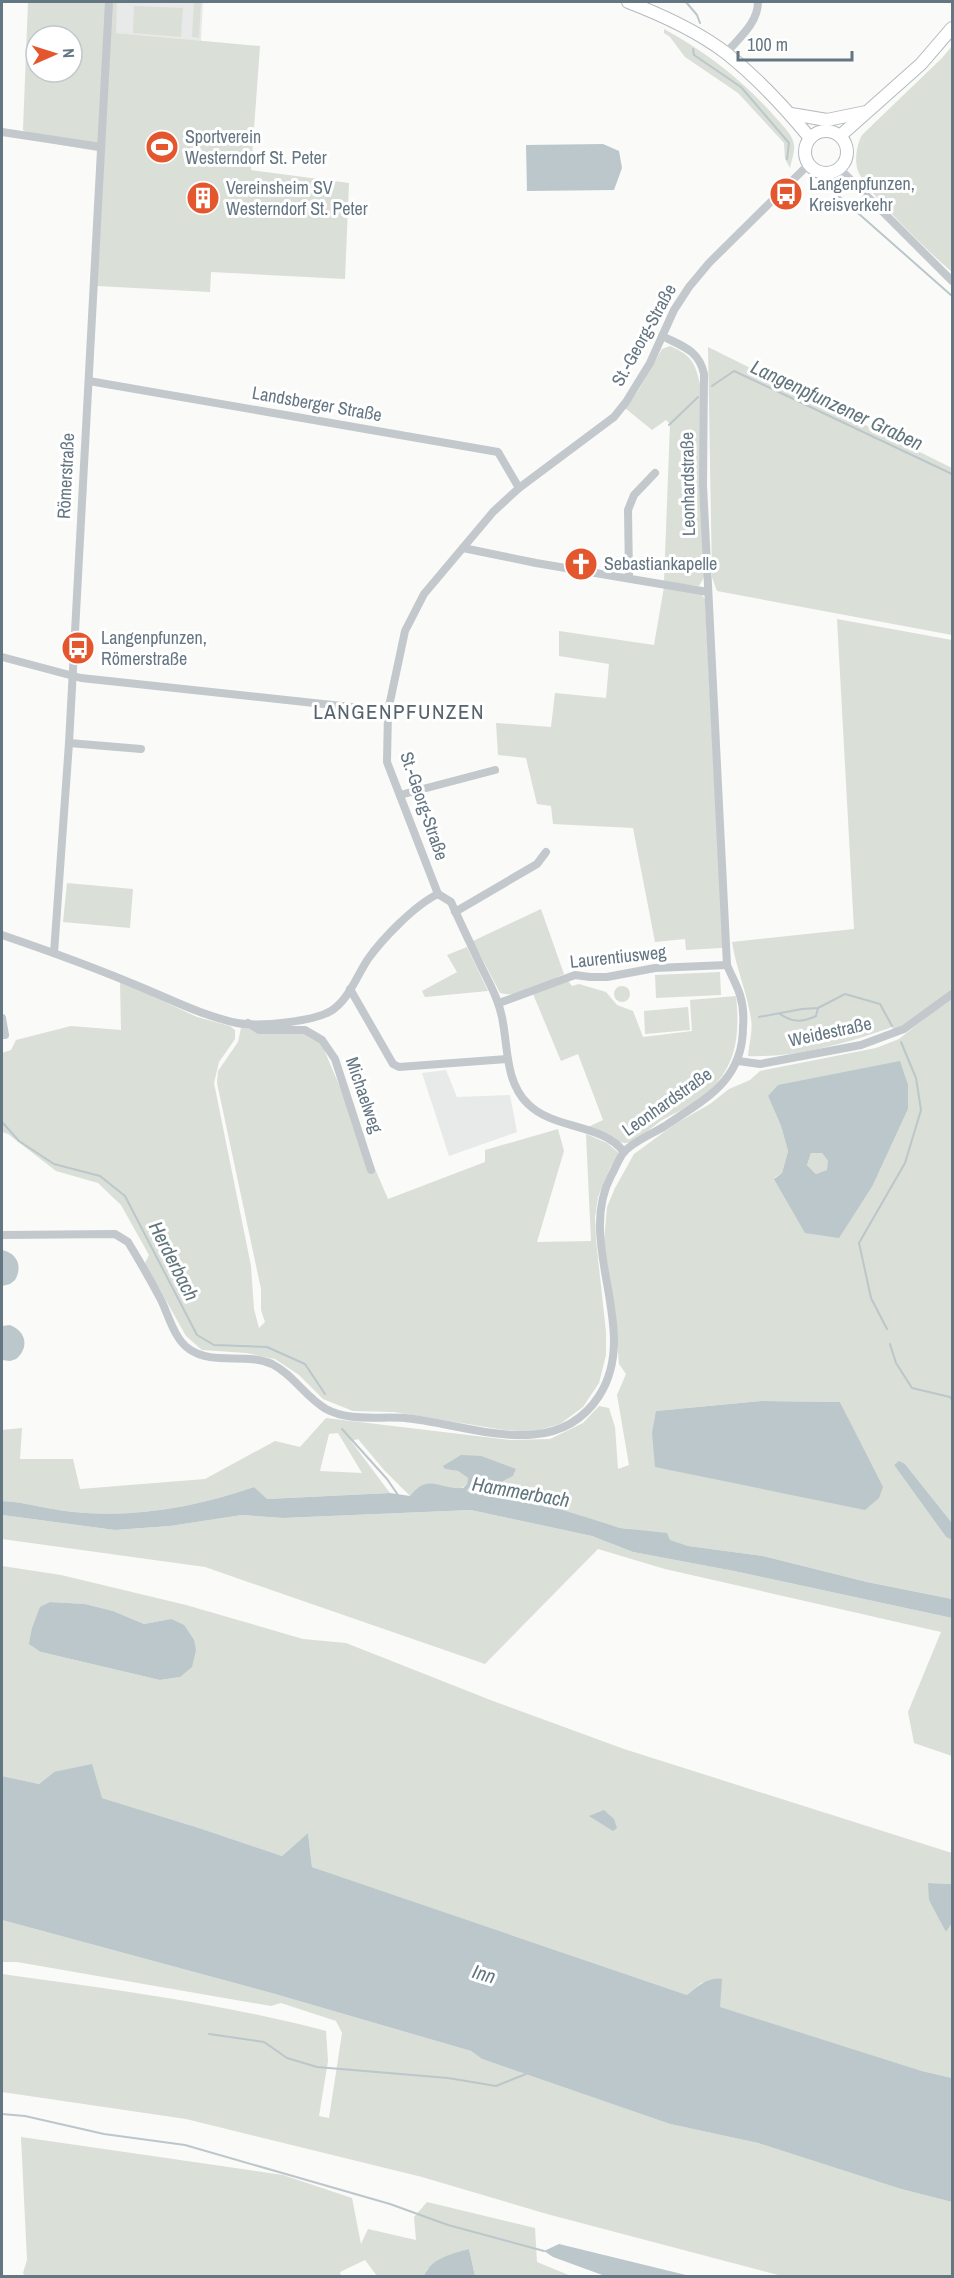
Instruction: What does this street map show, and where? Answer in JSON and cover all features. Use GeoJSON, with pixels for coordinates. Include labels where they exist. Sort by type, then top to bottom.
{"type":"FeatureCollection","features":[{"type":"Feature","properties":{"kind":"main road"},"geometry":{"type":"LineString","coordinates":[[628,2],[675,22],[726,53],[791,114],[810,138]]}},
{"type":"Feature","properties":{"kind":"main road"},"geometry":{"type":"LineString","coordinates":[[840,136],[921,64],[952,28]]}},
{"type":"Feature","properties":{"kind":"main road"},"geometry":{"type":"LineString","coordinates":[[791,114],[827,120],[867,112]]}},
{"type":"Feature","properties":{"kind":"main road"},"geometry":{"type":"LineString","coordinates":[[821,131],[840,136],[847,152],[839,168],[820,172],[809,164],[805,151],[810,138],[821,131]]}},
{"type":"Feature","properties":{"kind":"street","name":"Römerstraße"},"geometry":{"type":"LineString","coordinates":[[54,953],[69,742],[109,2]]}},
{"type":"Feature","properties":{"kind":"street"},"geometry":{"type":"LineString","coordinates":[[726,53],[749,28],[758,2]]}},
{"type":"Feature","properties":{"kind":"street"},"geometry":{"type":"LineString","coordinates":[[2,132],[101,147]]}},
{"type":"Feature","properties":{"kind":"street","name":"St.-Georg-Straße"},"geometry":{"type":"LineString","coordinates":[[438,894],[387,762],[388,711],[405,631],[424,594],[493,512],[519,488],[614,417],[650,363],[674,310],[709,263],[809,164]]}},
{"type":"Feature","properties":{"kind":"street"},"geometry":{"type":"LineString","coordinates":[[839,168],[952,281]]}},
{"type":"Feature","properties":{"kind":"street","name":"Leonhardstraße"},"geometry":{"type":"LineString","coordinates":[[2,1235],[115,1234],[122,1237],[128,1242],[187,1348],[208,1356],[249,1358],[272,1364],[286,1373],[311,1399],[326,1410],[351,1417],[404,1418],[502,1435],[530,1436],[549,1432],[578,1419],[600,1394],[611,1372],[614,1346],[606,1272],[600,1244],[604,1189],[624,1152],[713,1093],[728,1079],[738,1061],[743,1036],[744,1016],[740,994],[727,965],[703,485],[704,374],[702,363],[696,355],[662,336]]}},
{"type":"Feature","properties":{"kind":"street","name":"Landsberger Straße"},"geometry":{"type":"LineString","coordinates":[[88,381],[498,452],[519,488]]}},
{"type":"Feature","properties":{"kind":"street"},"geometry":{"type":"LineString","coordinates":[[629,577],[628,510],[634,495],[655,473]]}},
{"type":"Feature","properties":{"kind":"street"},"geometry":{"type":"LineString","coordinates":[[463,548],[536,563],[708,592]]}},
{"type":"Feature","properties":{"kind":"street"},"geometry":{"type":"LineString","coordinates":[[2,657],[72,676],[388,711]]}},
{"type":"Feature","properties":{"kind":"street"},"geometry":{"type":"LineString","coordinates":[[69,742],[141,749]]}},
{"type":"Feature","properties":{"kind":"street"},"geometry":{"type":"LineString","coordinates":[[399,795],[495,771]]}},
{"type":"Feature","properties":{"kind":"street"},"geometry":{"type":"LineString","coordinates":[[455,912],[537,864],[546,852]]}},
{"type":"Feature","properties":{"kind":"street"},"geometry":{"type":"LineString","coordinates":[[2,935],[54,953],[199,1012],[239,1023],[291,1022],[310,1019],[334,1009],[350,989],[369,957],[400,923],[438,894],[451,902],[499,1003],[507,1059],[517,1088],[526,1103],[538,1113],[603,1136],[624,1152]]}},
{"type":"Feature","properties":{"kind":"street","name":"Laurentiusweg"},"geometry":{"type":"LineString","coordinates":[[499,1003],[575,975],[607,977],[655,968],[727,965]]}},
{"type":"Feature","properties":{"kind":"street"},"geometry":{"type":"LineString","coordinates":[[350,989],[393,1064],[399,1067],[507,1059]]}},
{"type":"Feature","properties":{"kind":"street","name":"Weidestraße"},"geometry":{"type":"LineString","coordinates":[[738,1061],[760,1064],[861,1045],[904,1029],[952,994]]}},
{"type":"Feature","properties":{"kind":"street"},"geometry":{"type":"LineString","coordinates":[[2,1018],[5,1035]]}},
{"type":"Feature","properties":{"kind":"street","name":"Michaelweg"},"geometry":{"type":"LineString","coordinates":[[248,1023],[259,1030],[305,1030],[322,1040],[335,1059],[371,1170]]}},
{"type":"Feature","properties":{"kind":"shaded area","name":"Sportverein Westerndorf St. Peter"},"geometry":{"type":"Polygon","coordinates":[[[28,2],[117,2],[116,33],[260,46],[251,170],[349,183],[345,279],[211,272],[210,292],[97,286],[102,152],[39,141],[23,130],[25,84],[84,84],[84,24],[27,24],[28,2]]]}},
{"type":"Feature","properties":{"kind":"shaded area"},"geometry":{"type":"Polygon","coordinates":[[[117,2],[203,2],[201,41],[115,33],[117,2]]]}},
{"type":"Feature","properties":{"kind":"shaded area"},"geometry":{"type":"Polygon","coordinates":[[[194,2],[201,2],[199,38],[192,37],[194,2]]]}},
{"type":"Feature","properties":{"kind":"shaded area"},"geometry":{"type":"Polygon","coordinates":[[[134,6],[183,8],[181,37],[133,33],[134,6]]]}},
{"type":"Feature","properties":{"kind":"shaded area"},"geometry":{"type":"Polygon","coordinates":[[[664,29],[724,69],[751,92],[782,124],[790,134],[794,145],[790,168],[785,159],[784,143],[738,93],[685,57],[670,37],[664,33],[664,29]]]}},
{"type":"Feature","properties":{"kind":"shaded area"},"geometry":{"type":"Polygon","coordinates":[[[952,46],[952,272],[873,193],[858,171],[856,157],[862,135],[952,46]]]}},
{"type":"Feature","properties":{"kind":"shaded area"},"geometry":{"type":"Polygon","coordinates":[[[670,346],[691,360],[700,384],[704,577],[699,586],[664,582],[670,424],[666,420],[652,430],[625,408],[638,391],[662,349],[670,346]]]}},
{"type":"Feature","properties":{"kind":"shaded area"},"geometry":{"type":"Polygon","coordinates":[[[708,347],[952,468],[952,635],[717,591],[712,577],[708,347]]]}},
{"type":"Feature","properties":{"kind":"shaded area"},"geometry":{"type":"Polygon","coordinates":[[[664,587],[700,593],[705,599],[723,948],[686,950],[685,939],[655,942],[633,828],[553,824],[551,806],[537,804],[526,758],[498,755],[496,723],[551,727],[555,693],[606,698],[609,664],[559,656],[559,631],[654,645],[664,587]]]}},
{"type":"Feature","properties":{"kind":"shaded area"},"geometry":{"type":"Polygon","coordinates":[[[837,619],[952,640],[952,989],[914,1021],[894,1032],[892,1027],[858,1039],[803,1052],[748,1056],[751,1019],[732,942],[854,929],[837,619]]]}},
{"type":"Feature","properties":{"kind":"shaded area"},"geometry":{"type":"Polygon","coordinates":[[[67,883],[133,889],[130,928],[63,922],[67,883]]]}},
{"type":"Feature","properties":{"kind":"shaded area"},"geometry":{"type":"Polygon","coordinates":[[[541,909],[564,974],[525,992],[500,993],[473,941],[541,909]]]}},
{"type":"Feature","properties":{"kind":"shaded area"},"geometry":{"type":"Polygon","coordinates":[[[467,947],[488,991],[425,997],[422,991],[457,972],[447,955],[467,947]]]}},
{"type":"Feature","properties":{"kind":"shaded area"},"geometry":{"type":"Polygon","coordinates":[[[720,972],[721,995],[656,998],[655,975],[720,972]]]}},
{"type":"Feature","properties":{"kind":"shaded area"},"geometry":{"type":"Polygon","coordinates":[[[120,981],[197,1017],[230,1026],[235,1030],[235,1039],[219,1062],[214,1083],[251,1266],[254,1309],[259,1328],[265,1322],[261,1310],[261,1289],[217,1083],[218,1071],[238,1042],[241,1028],[306,1031],[319,1038],[388,1199],[485,1162],[485,1150],[558,1129],[564,1151],[537,1242],[591,1241],[586,1134],[607,1143],[619,1153],[598,1197],[595,1217],[606,1332],[606,1355],[599,1383],[583,1407],[560,1424],[532,1432],[504,1430],[394,1412],[353,1411],[323,1399],[299,1375],[275,1359],[246,1353],[202,1350],[186,1336],[145,1263],[149,1255],[121,1205],[98,1183],[56,1171],[8,1134],[2,1132],[2,1053],[11,1050],[16,1040],[71,1026],[121,1030],[120,981]]]}},
{"type":"Feature","properties":{"kind":"shaded area"},"geometry":{"type":"Polygon","coordinates":[[[566,982],[572,986],[579,984],[606,992],[617,1005],[633,1011],[643,1037],[692,1031],[690,1000],[736,996],[735,1044],[726,1070],[718,1082],[693,1104],[664,1119],[636,1140],[626,1143],[617,1142],[588,1127],[603,1120],[578,1054],[561,1061],[533,994],[566,982]]]}},
{"type":"Feature","properties":{"kind":"shaded area"},"geometry":{"type":"Polygon","coordinates":[[[622,986],[630,994],[622,1002],[614,994],[622,986]]]}},
{"type":"Feature","properties":{"kind":"shaded area"},"geometry":{"type":"Polygon","coordinates":[[[952,997],[952,1523],[905,1464],[894,1465],[946,1537],[952,1540],[952,1599],[867,1582],[763,1556],[688,1546],[631,1529],[601,1523],[563,1510],[465,1491],[478,1482],[494,1486],[513,1476],[516,1469],[445,1469],[458,1471],[468,1478],[467,1484],[460,1489],[410,1496],[358,1439],[351,1441],[390,1493],[266,1499],[254,1487],[188,1505],[120,1513],[74,1512],[2,1501],[2,1430],[22,1428],[20,1459],[73,1459],[80,1489],[205,1479],[275,1441],[300,1447],[326,1418],[511,1440],[550,1439],[583,1423],[599,1406],[609,1408],[615,1427],[618,1469],[629,1465],[617,1395],[626,1374],[619,1364],[614,1305],[604,1242],[607,1207],[634,1154],[675,1124],[710,1104],[729,1089],[750,1080],[760,1071],[876,1048],[899,1039],[952,997]],[[768,1096],[781,1126],[788,1151],[782,1173],[774,1178],[873,1185],[908,1109],[768,1096]],[[761,1401],[656,1411],[656,1467],[680,1471],[882,1487],[840,1402],[761,1401]],[[338,1433],[329,1434],[320,1471],[362,1473],[338,1433]]]}},
{"type":"Feature","properties":{"kind":"shaded area"},"geometry":{"type":"Polygon","coordinates":[[[688,1007],[690,1030],[645,1034],[644,1011],[688,1007]]]}},
{"type":"Feature","properties":{"kind":"shaded area"},"geometry":{"type":"Polygon","coordinates":[[[446,1070],[457,1097],[510,1095],[517,1132],[449,1156],[422,1073],[446,1070]]]}},
{"type":"Feature","properties":{"kind":"shaded area"},"geometry":{"type":"Polygon","coordinates":[[[811,1153],[822,1153],[828,1161],[828,1170],[816,1174],[807,1165],[811,1153]]]}},
{"type":"Feature","properties":{"kind":"shaded area"},"geometry":{"type":"Polygon","coordinates":[[[471,1510],[592,1536],[633,1552],[734,1571],[952,1618],[952,1756],[914,1743],[908,1712],[941,1632],[665,1569],[598,1549],[485,1664],[205,1567],[2,1539],[2,1515],[115,1530],[170,1526],[242,1515],[283,1518],[471,1510]]]}},
{"type":"Feature","properties":{"kind":"shaded area"},"geometry":{"type":"Polygon","coordinates":[[[2,1566],[61,1575],[186,1605],[303,1639],[346,1643],[493,1701],[624,1749],[952,1853],[952,1884],[928,1883],[946,1932],[952,1923],[952,2078],[922,2071],[719,2007],[721,1979],[701,1983],[687,1995],[312,1867],[308,1833],[282,1856],[102,1798],[54,1772],[39,1784],[2,1776],[2,1566]],[[50,1602],[41,1652],[160,1680],[180,1677],[171,1619],[144,1624],[113,1611],[85,1604],[50,1602]]]}},
{"type":"Feature","properties":{"kind":"shaded area"},"geometry":{"type":"Polygon","coordinates":[[[2,1920],[275,1994],[471,2051],[482,2059],[670,2124],[758,2143],[901,2189],[952,2202],[952,2276],[782,2276],[547,2214],[422,2177],[186,2119],[2,2092],[2,1974],[124,1991],[246,2012],[326,2031],[328,2061],[319,2116],[329,2118],[342,2033],[336,2021],[281,2003],[271,2006],[17,1962],[2,1962],[2,1920]]]}},
{"type":"Feature","properties":{"kind":"shaded area"},"geometry":{"type":"Polygon","coordinates":[[[21,2137],[283,2175],[352,2198],[361,2244],[368,2229],[416,2240],[414,2217],[427,2202],[535,2228],[537,2262],[571,2276],[475,2276],[469,2249],[427,2269],[424,2276],[377,2276],[365,2260],[340,2272],[341,2276],[25,2276],[23,2273],[27,2260],[21,2137]]]}},
{"type":"Feature","properties":{"kind":"water"},"geometry":{"type":"Polygon","coordinates":[[[603,144],[619,151],[622,168],[614,190],[527,191],[526,145],[603,144]]]}},
{"type":"Feature","properties":{"kind":"water"},"geometry":{"type":"Polygon","coordinates":[[[900,1061],[908,1085],[908,1109],[873,1185],[839,1238],[805,1233],[774,1179],[782,1173],[788,1151],[781,1126],[768,1096],[778,1085],[900,1061]],[[811,1153],[807,1165],[816,1174],[827,1170],[828,1161],[822,1153],[811,1153]]]}},
{"type":"Feature","properties":{"kind":"water"},"geometry":{"type":"Polygon","coordinates":[[[2,1250],[15,1257],[18,1270],[15,1280],[2,1286],[2,1250]]]}},
{"type":"Feature","properties":{"kind":"water"},"geometry":{"type":"Polygon","coordinates":[[[10,1325],[23,1336],[24,1345],[20,1355],[10,1361],[2,1360],[2,1326],[10,1325]]]}},
{"type":"Feature","properties":{"kind":"water"},"geometry":{"type":"Polygon","coordinates":[[[761,1401],[840,1402],[883,1487],[879,1498],[865,1510],[655,1467],[652,1433],[656,1411],[761,1401]]]}},
{"type":"Feature","properties":{"kind":"water"},"geometry":{"type":"Polygon","coordinates":[[[461,1455],[481,1456],[516,1469],[513,1476],[494,1486],[485,1482],[472,1484],[466,1491],[563,1510],[620,1528],[667,1533],[670,1540],[688,1546],[763,1556],[867,1582],[952,1599],[952,1618],[734,1571],[633,1552],[592,1536],[471,1510],[283,1518],[242,1515],[170,1526],[115,1530],[2,1515],[2,1501],[74,1512],[143,1512],[188,1505],[254,1487],[267,1499],[390,1493],[410,1496],[417,1489],[429,1483],[463,1488],[468,1478],[458,1471],[445,1469],[443,1466],[461,1455]]]}},
{"type":"Feature","properties":{"kind":"water"},"geometry":{"type":"Polygon","coordinates":[[[899,1461],[905,1464],[952,1523],[952,1540],[946,1537],[894,1465],[899,1461]]]}},
{"type":"Feature","properties":{"kind":"water"},"geometry":{"type":"Polygon","coordinates":[[[50,1602],[85,1604],[113,1611],[144,1624],[171,1619],[184,1625],[194,1640],[196,1650],[192,1667],[180,1677],[160,1680],[41,1652],[29,1644],[40,1607],[50,1602]]]}},
{"type":"Feature","properties":{"kind":"water","name":"Inn"},"geometry":{"type":"Polygon","coordinates":[[[92,1764],[102,1798],[282,1856],[308,1833],[312,1867],[687,1995],[707,1981],[722,1979],[720,2007],[922,2071],[952,2078],[952,2202],[901,2189],[758,2143],[670,2124],[482,2059],[471,2051],[275,1994],[2,1920],[2,1776],[39,1784],[54,1772],[92,1764]]]}},
{"type":"Feature","properties":{"kind":"water"},"geometry":{"type":"Polygon","coordinates":[[[604,1810],[614,1819],[617,1828],[613,1831],[589,1816],[604,1810]]]}},
{"type":"Feature","properties":{"kind":"water"},"geometry":{"type":"Polygon","coordinates":[[[928,1883],[952,1884],[952,1923],[946,1932],[929,1900],[928,1883]]]}},
{"type":"Feature","properties":{"kind":"water"},"geometry":{"type":"Polygon","coordinates":[[[559,2244],[690,2276],[605,2276],[553,2257],[544,2251],[559,2244]]]}},
{"type":"Feature","properties":{"kind":"water"},"geometry":{"type":"Polygon","coordinates":[[[469,2249],[475,2276],[424,2276],[437,2261],[469,2249]]]}},
{"type":"Feature","properties":{"kind":"waterway"},"geometry":{"type":"LineString","coordinates":[[686,2],[697,15],[700,23]]}},
{"type":"Feature","properties":{"kind":"waterway"},"geometry":{"type":"LineString","coordinates":[[693,49],[694,55],[741,87],[789,143],[787,159]]}},
{"type":"Feature","properties":{"kind":"waterway"},"geometry":{"type":"LineString","coordinates":[[819,188],[833,191],[952,296]]}},
{"type":"Feature","properties":{"kind":"waterway","name":"Langenpfunzener Graben"},"geometry":{"type":"LineString","coordinates":[[712,386],[734,371],[952,474]]}},
{"type":"Feature","properties":{"kind":"waterway"},"geometry":{"type":"LineString","coordinates":[[669,425],[698,397]]}},
{"type":"Feature","properties":{"kind":"waterway"},"geometry":{"type":"LineString","coordinates":[[759,1017],[818,1008],[845,994],[880,1004],[892,1026]]}},
{"type":"Feature","properties":{"kind":"waterway"},"geometry":{"type":"LineString","coordinates":[[780,1014],[789,1019],[801,1021],[816,1016],[818,1008]]}},
{"type":"Feature","properties":{"kind":"waterway"},"geometry":{"type":"LineString","coordinates":[[887,1329],[871,1298],[859,1243],[905,1163],[921,1110],[916,1078],[901,1042]]}},
{"type":"Feature","properties":{"kind":"waterway","name":"Herderbach"},"geometry":{"type":"LineString","coordinates":[[2,1122],[19,1141],[54,1164],[100,1176],[125,1196],[197,1335],[214,1345],[267,1347],[305,1364],[325,1394]]}},
{"type":"Feature","properties":{"kind":"waterway"},"geometry":{"type":"LineString","coordinates":[[890,1344],[896,1363],[912,1388],[950,1397],[952,1400]]}},
{"type":"Feature","properties":{"kind":"waterway","name":"Herderbach"},"geometry":{"type":"LineString","coordinates":[[342,1429],[387,1479],[398,1495]]}},
{"type":"Feature","properties":{"kind":"waterway"},"geometry":{"type":"LineString","coordinates":[[209,2034],[264,2042],[287,2058],[317,2067],[448,2078],[496,2086],[526,2074]]}},
{"type":"Feature","properties":{"kind":"waterway"},"geometry":{"type":"LineString","coordinates":[[2,2114],[25,2116],[104,2134],[185,2145],[390,2204],[448,2225],[544,2251]]}},
{"type":"Feature","properties":{"kind":"place","name":"Sportverein Westerndorf St. Peter"},"geometry":{"type":"Point","coordinates":[162,147]}},
{"type":"Feature","properties":{"kind":"place","name":"Langenpfunzen, Kreisverkehr"},"geometry":{"type":"Point","coordinates":[786,194]}},
{"type":"Feature","properties":{"kind":"place","name":"Vereinsheim SV Westerndorf St. Peter"},"geometry":{"type":"Point","coordinates":[203,198]}},
{"type":"Feature","properties":{"kind":"place","name":"Sebastiankapelle"},"geometry":{"type":"Point","coordinates":[581,564]}},
{"type":"Feature","properties":{"kind":"place","name":"Langenpfunzen, Römerstraße"},"geometry":{"type":"Point","coordinates":[78,648]}},
{"type":"Feature","properties":{"kind":"district","name":"LANGENPFUNZEN"},"geometry":{"type":"Point","coordinates":[399,712]}},
{"type":"Feature","properties":{"kind":"water label","name":"Hammerbach"},"geometry":{"type":"Point","coordinates":[521,1492]}}]}
